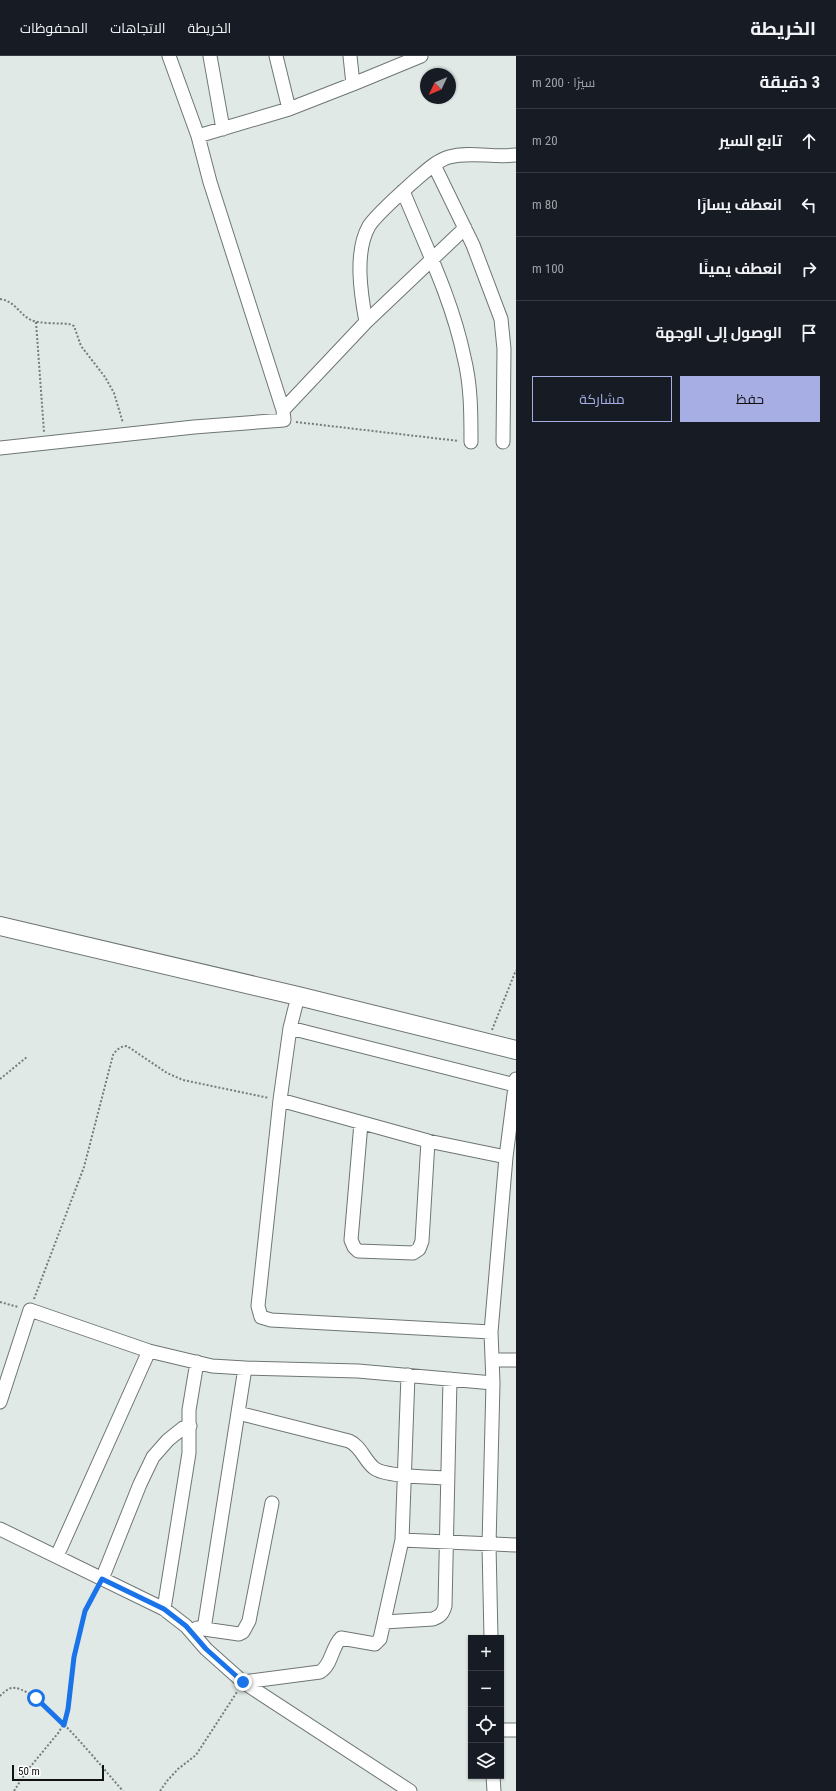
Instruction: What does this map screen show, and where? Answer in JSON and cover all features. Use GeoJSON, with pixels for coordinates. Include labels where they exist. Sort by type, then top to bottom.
{"type":"FeatureCollection","features":[{"type":"Feature","properties":{"kind":"main road"},"geometry":{"type":"LineString","coordinates":[[0,926],[298,996],[516,1050]]}},
{"type":"Feature","properties":{"kind":"street"},"geometry":{"type":"LineString","coordinates":[[169,56],[198,136],[210,182],[283,415]]}},
{"type":"Feature","properties":{"kind":"street"},"geometry":{"type":"LineString","coordinates":[[210,56],[223,129]]}},
{"type":"Feature","properties":{"kind":"street"},"geometry":{"type":"LineString","coordinates":[[276,56],[289,109]]}},
{"type":"Feature","properties":{"kind":"street"},"geometry":{"type":"LineString","coordinates":[[350,56],[354,84]]}},
{"type":"Feature","properties":{"kind":"street"},"geometry":{"type":"LineString","coordinates":[[198,136],[289,109],[421,56]]}},
{"type":"Feature","properties":{"kind":"street"},"geometry":{"type":"LineString","coordinates":[[366,322],[362,300],[360,266],[362,245],[369,226],[403,191],[434,164],[448,157],[458,155],[516,155]]}},
{"type":"Feature","properties":{"kind":"street"},"geometry":{"type":"LineString","coordinates":[[434,164],[465,228],[492,294],[504,335],[503,442]]}},
{"type":"Feature","properties":{"kind":"street"},"geometry":{"type":"LineString","coordinates":[[403,191],[456,322],[465,358],[471,401],[471,442]]}},
{"type":"Feature","properties":{"kind":"street"},"geometry":{"type":"LineString","coordinates":[[0,448],[194,427],[283,415],[366,322],[465,228]]}},
{"type":"Feature","properties":{"kind":"street"},"geometry":{"type":"LineString","coordinates":[[298,996],[290,1028],[280,1100],[258,1306],[261,1317],[272,1320],[491,1332]]}},
{"type":"Feature","properties":{"kind":"street"},"geometry":{"type":"LineString","coordinates":[[290,1028],[515,1082],[506,1156],[491,1332],[493,1383],[489,1545],[491,1635]]}},
{"type":"Feature","properties":{"kind":"street"},"geometry":{"type":"LineString","coordinates":[[280,1100],[428,1141],[506,1156]]}},
{"type":"Feature","properties":{"kind":"street"},"geometry":{"type":"LineString","coordinates":[[361,1123],[351,1240],[354,1247],[358,1251],[413,1253],[419,1249],[422,1241],[428,1141]]}},
{"type":"Feature","properties":{"kind":"street"},"geometry":{"type":"LineString","coordinates":[[0,1402],[30,1310],[149,1351],[212,1366],[358,1371],[493,1383]]}},
{"type":"Feature","properties":{"kind":"street"},"geometry":{"type":"LineString","coordinates":[[57,1556],[149,1351]]}},
{"type":"Feature","properties":{"kind":"street"},"geometry":{"type":"LineString","coordinates":[[492,1360],[516,1360]]}},
{"type":"Feature","properties":{"kind":"street"},"geometry":{"type":"LineString","coordinates":[[164,1609],[188,1453],[190,1426],[189,1410],[197,1362]]}},
{"type":"Feature","properties":{"kind":"street"},"geometry":{"type":"LineString","coordinates":[[204,1629],[245,1368]]}},
{"type":"Feature","properties":{"kind":"street"},"geometry":{"type":"LineString","coordinates":[[243,1682],[320,1672],[326,1668],[335,1644],[341,1638],[375,1644],[380,1639],[402,1540],[408,1375]]}},
{"type":"Feature","properties":{"kind":"street"},"geometry":{"type":"LineString","coordinates":[[384,1622],[434,1619],[443,1612],[445,1606],[450,1379]]}},
{"type":"Feature","properties":{"kind":"street"},"geometry":{"type":"LineString","coordinates":[[238,1413],[355,1443],[368,1463],[376,1470],[404,1476],[448,1478]]}},
{"type":"Feature","properties":{"kind":"street"},"geometry":{"type":"LineString","coordinates":[[102,1579],[140,1484],[153,1457],[168,1440],[183,1428],[190,1426]]}},
{"type":"Feature","properties":{"kind":"street"},"geometry":{"type":"LineString","coordinates":[[186,1626],[239,1634],[243,1632],[249,1621],[272,1503]]}},
{"type":"Feature","properties":{"kind":"street"},"geometry":{"type":"LineString","coordinates":[[0,1529],[164,1609],[186,1626],[206,1649],[243,1682],[410,1791]]}},
{"type":"Feature","properties":{"kind":"street"},"geometry":{"type":"LineString","coordinates":[[402,1540],[516,1545]]}},
{"type":"Feature","properties":{"kind":"street"},"geometry":{"type":"LineString","coordinates":[[504,1730],[516,1730]]}},
{"type":"Feature","properties":{"kind":"street"},"geometry":{"type":"LineString","coordinates":[[493,1779],[494,1791]]}},
{"type":"Feature","properties":{"kind":"path"},"geometry":{"type":"LineString","coordinates":[[0,299],[11,302],[26,317],[36,322],[69,324],[74,326],[81,346],[105,377],[114,393],[126,434]]}},
{"type":"Feature","properties":{"kind":"path"},"geometry":{"type":"LineString","coordinates":[[36,322],[45,443]]}},
{"type":"Feature","properties":{"kind":"path"},"geometry":{"type":"LineString","coordinates":[[283,415],[309,425],[471,442]]}},
{"type":"Feature","properties":{"kind":"path"},"geometry":{"type":"LineString","coordinates":[[487,1042],[516,970]]}},
{"type":"Feature","properties":{"kind":"path"},"geometry":{"type":"LineString","coordinates":[[0,1302],[30,1310],[84,1167],[113,1055],[116,1050],[127,1046],[167,1073],[183,1080],[280,1100]]}},
{"type":"Feature","properties":{"kind":"path"},"geometry":{"type":"LineString","coordinates":[[0,1079],[27,1058]]}},
{"type":"Feature","properties":{"kind":"path"},"geometry":{"type":"LineString","coordinates":[[14,1791],[64,1725],[68,1709],[74,1657],[85,1611],[102,1579]]}},
{"type":"Feature","properties":{"kind":"path"},"geometry":{"type":"LineString","coordinates":[[160,1791],[178,1769],[196,1755],[243,1682]]}},
{"type":"Feature","properties":{"kind":"path"},"geometry":{"type":"LineString","coordinates":[[0,1696],[11,1688],[24,1690],[36,1698],[64,1725],[123,1791]]}},
{"type":"Feature","properties":{"kind":"route"},"geometry":{"type":"LineString","coordinates":[[36,1698],[64,1725],[68,1709],[74,1657],[85,1611],[102,1579],[164,1609],[186,1626],[219,1662],[243,1682]]}}]}
